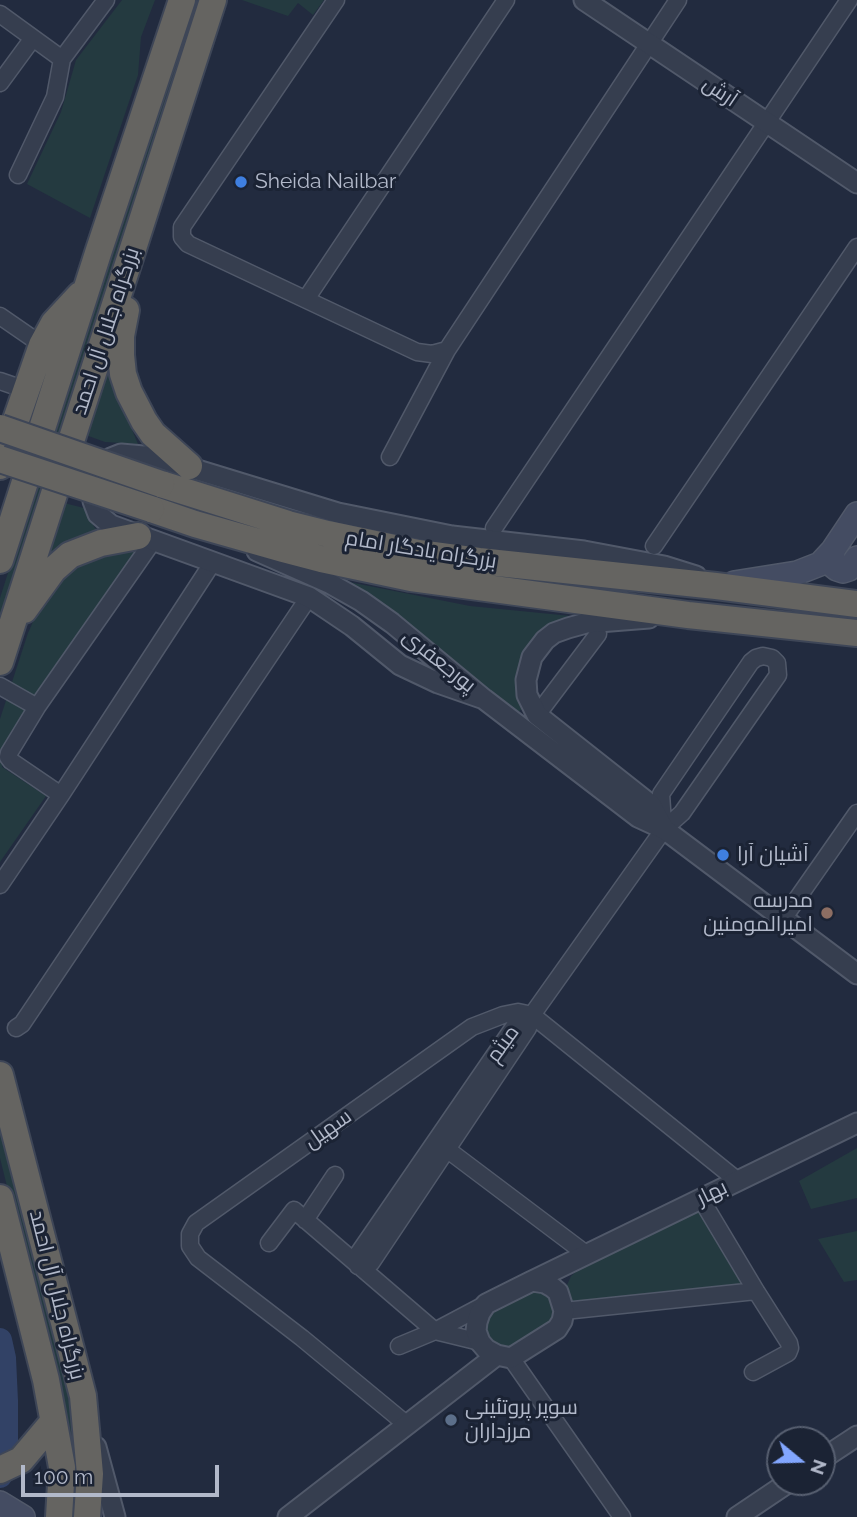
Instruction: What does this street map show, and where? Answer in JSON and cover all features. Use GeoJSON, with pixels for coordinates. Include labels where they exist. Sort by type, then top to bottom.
{"type":"FeatureCollection","features":[{"type":"Feature","properties":{"kind":"highway","name":"بزرگراه جلال آل احمد"},"geometry":{"type":"LineString","coordinates":[[0,560],[182,0]]}},
{"type":"Feature","properties":{"kind":"highway","name":"بزرگراه جلال آل احمد"},"geometry":{"type":"LineString","coordinates":[[0,662],[214,1]]}},
{"type":"Feature","properties":{"kind":"highway"},"geometry":{"type":"LineString","coordinates":[[139,226],[121,336],[123,374],[144,421],[162,443],[189,466]]}},
{"type":"Feature","properties":{"kind":"highway"},"geometry":{"type":"LineString","coordinates":[[0,466],[42,345],[54,323],[86,289]]}},
{"type":"Feature","properties":{"kind":"highway","name":"بزرگراه یادگار امام"},"geometry":{"type":"LineString","coordinates":[[0,428],[161,484],[288,524],[406,551],[857,604]]}},
{"type":"Feature","properties":{"kind":"highway","name":"بزرگراه یادگار امام"},"geometry":{"type":"LineString","coordinates":[[0,459],[195,524],[321,559],[411,578],[688,615],[857,633]]}},
{"type":"Feature","properties":{"kind":"highway"},"geometry":{"type":"LineString","coordinates":[[9,631],[53,570],[69,555],[101,543],[145,539]]}},
{"type":"Feature","properties":{"kind":"highway","name":"بزرگراه جلال آل احمد"},"geometry":{"type":"LineString","coordinates":[[0,1075],[83,1396],[90,1474],[88,1517]]}},
{"type":"Feature","properties":{"kind":"highway","name":"بزرگراه جلال آل احمد"},"geometry":{"type":"LineString","coordinates":[[0,1198],[54,1422],[62,1468],[60,1517]]}},
{"type":"Feature","properties":{"kind":"highway"},"geometry":{"type":"LineString","coordinates":[[20,1278],[32,1285],[44,1283],[51,1273]]}},
{"type":"Feature","properties":{"kind":"highway"},"geometry":{"type":"LineString","coordinates":[[10,1465],[54,1422]]}},
{"type":"Feature","properties":{"kind":"main road"},"geometry":{"type":"LineString","coordinates":[[716,586],[788,575],[820,564],[833,550],[857,514]]}},
{"type":"Feature","properties":{"kind":"main road"},"geometry":{"type":"LineString","coordinates":[[833,550],[832,565],[837,569],[849,569],[857,558]]}},
{"type":"Feature","properties":{"kind":"street"},"geometry":{"type":"LineString","coordinates":[[18,175],[55,97],[62,59],[106,0]]}},
{"type":"Feature","properties":{"kind":"street"},"geometry":{"type":"LineString","coordinates":[[336,0],[182,228],[182,237],[188,244],[417,352],[432,354],[447,350]]}},
{"type":"Feature","properties":{"kind":"street"},"geometry":{"type":"LineString","coordinates":[[306,299],[506,0]]}},
{"type":"Feature","properties":{"kind":"street","name":"آرش"},"geometry":{"type":"LineString","coordinates":[[584,0],[651,39],[770,118],[857,183]]}},
{"type":"Feature","properties":{"kind":"street","name":"آرش"},"geometry":{"type":"LineString","coordinates":[[602,0],[651,39]]}},
{"type":"Feature","properties":{"kind":"street"},"geometry":{"type":"LineString","coordinates":[[390,457],[447,350],[678,0]]}},
{"type":"Feature","properties":{"kind":"street"},"geometry":{"type":"LineString","coordinates":[[494,528],[849,0]]}},
{"type":"Feature","properties":{"kind":"street"},"geometry":{"type":"LineString","coordinates":[[0,14],[62,59]]}},
{"type":"Feature","properties":{"kind":"street"},"geometry":{"type":"LineString","coordinates":[[0,83],[33,38]]}},
{"type":"Feature","properties":{"kind":"street","name":"آرش"},"geometry":{"type":"LineString","coordinates":[[770,118],[857,169]]}},
{"type":"Feature","properties":{"kind":"street"},"geometry":{"type":"LineString","coordinates":[[654,546],[857,247]]}},
{"type":"Feature","properties":{"kind":"street"},"geometry":{"type":"LineString","coordinates":[[0,316],[42,345]]}},
{"type":"Feature","properties":{"kind":"street"},"geometry":{"type":"LineString","coordinates":[[0,381],[26,390]]}},
{"type":"Feature","properties":{"kind":"street"},"geometry":{"type":"LineString","coordinates":[[484,699],[407,669],[309,597],[111,525],[98,514],[93,501],[93,477],[111,458],[121,454],[155,457],[338,513],[452,536],[584,551],[680,570],[716,586]]}},
{"type":"Feature","properties":{"kind":"street","name":"پورجعفری"},"geometry":{"type":"LineString","coordinates":[[195,524],[329,583],[361,601],[638,817],[664,829],[857,974]]}},
{"type":"Feature","properties":{"kind":"street"},"geometry":{"type":"LineString","coordinates":[[61,795],[11,761],[9,753],[145,539]]}},
{"type":"Feature","properties":{"kind":"street"},"geometry":{"type":"LineString","coordinates":[[0,885],[213,562]]}},
{"type":"Feature","properties":{"kind":"street"},"geometry":{"type":"LineString","coordinates":[[16,1028],[30,1013],[309,597]]}},
{"type":"Feature","properties":{"kind":"street"},"geometry":{"type":"LineString","coordinates":[[598,634],[537,715],[527,695],[526,680],[532,657],[554,633],[586,623],[688,615]]}},
{"type":"Feature","properties":{"kind":"street"},"geometry":{"type":"LineString","coordinates":[[664,829],[661,794],[751,662],[763,656],[772,658],[779,668],[778,675],[682,813],[664,829],[532,1015],[738,1181]]}},
{"type":"Feature","properties":{"kind":"street"},"geometry":{"type":"LineString","coordinates":[[0,686],[37,707]]}},
{"type":"Feature","properties":{"kind":"street","name":"پورجعفری"},"geometry":{"type":"LineString","coordinates":[[537,715],[651,805],[664,829]]}},
{"type":"Feature","properties":{"kind":"street"},"geometry":{"type":"LineString","coordinates":[[783,919],[857,813]]}},
{"type":"Feature","properties":{"kind":"street","name":"سهیل"},"geometry":{"type":"LineString","coordinates":[[406,1424],[302,1338],[198,1258],[190,1246],[190,1234],[196,1223],[472,1027],[503,1015],[532,1015]]}},
{"type":"Feature","properties":{"kind":"street","name":"میثم"},"geometry":{"type":"LineString","coordinates":[[358,1266],[371,1264],[518,1021],[532,1015]]}},
{"type":"Feature","properties":{"kind":"street","name":"بهار"},"geometry":{"type":"LineString","coordinates":[[532,1281],[857,1124]]}},
{"type":"Feature","properties":{"kind":"street"},"geometry":{"type":"LineString","coordinates":[[442,1145],[586,1254]]}},
{"type":"Feature","properties":{"kind":"street"},"geometry":{"type":"LineString","coordinates":[[269,1242],[300,1215],[335,1175]]}},
{"type":"Feature","properties":{"kind":"street"},"geometry":{"type":"LineString","coordinates":[[701,1199],[789,1343],[788,1353],[753,1372]]}},
{"type":"Feature","properties":{"kind":"street"},"geometry":{"type":"LineString","coordinates":[[300,1215],[435,1331],[480,1342]]}},
{"type":"Feature","properties":{"kind":"street"},"geometry":{"type":"LineString","coordinates":[[288,1517],[406,1424],[504,1357],[554,1333],[562,1321],[561,1302],[568,1263]]}},
{"type":"Feature","properties":{"kind":"street"},"geometry":{"type":"LineString","coordinates":[[399,1346],[435,1331],[532,1281],[552,1287],[561,1302]]}},
{"type":"Feature","properties":{"kind":"street"},"geometry":{"type":"LineString","coordinates":[[561,1302],[756,1291]]}},
{"type":"Feature","properties":{"kind":"street"},"geometry":{"type":"LineString","coordinates":[[486,1304],[477,1322],[480,1342],[486,1349],[504,1357],[622,1517]]}},
{"type":"Feature","properties":{"kind":"street"},"geometry":{"type":"LineString","coordinates":[[83,1396],[115,1517]]}},
{"type":"Feature","properties":{"kind":"street"},"geometry":{"type":"LineString","coordinates":[[836,1450],[857,1436]]}},
{"type":"Feature","properties":{"kind":"street"},"geometry":{"type":"LineString","coordinates":[[737,1517],[768,1496]]}},
{"type":"Feature","properties":{"kind":"green space"},"geometry":{"type":"Polygon","coordinates":[[[122,0],[155,0],[141,37],[138,75],[90,218],[27,184],[61,112],[76,60],[122,0]]]}},
{"type":"Feature","properties":{"kind":"green space"},"geometry":{"type":"Polygon","coordinates":[[[195,0],[205,0],[0,624],[0,598],[195,0]]]}},
{"type":"Feature","properties":{"kind":"green space"},"geometry":{"type":"Polygon","coordinates":[[[242,0],[324,0],[313,15],[298,3],[288,16],[242,0]]]}},
{"type":"Feature","properties":{"kind":"green space"},"geometry":{"type":"Polygon","coordinates":[[[115,338],[122,406],[138,444],[105,442],[83,434],[115,338]]]}},
{"type":"Feature","properties":{"kind":"green space"},"geometry":{"type":"Polygon","coordinates":[[[64,503],[88,509],[94,527],[107,538],[31,588],[64,503]]]}},
{"type":"Feature","properties":{"kind":"green space"},"geometry":{"type":"Polygon","coordinates":[[[106,551],[138,552],[7,747],[2,767],[46,796],[0,862],[0,719],[28,633],[47,590],[66,568],[106,551]]]}},
{"type":"Feature","properties":{"kind":"green space"},"geometry":{"type":"Polygon","coordinates":[[[349,582],[470,606],[571,616],[554,623],[521,692],[522,709],[518,712],[348,586],[349,582]]]}},
{"type":"Feature","properties":{"kind":"green space"},"geometry":{"type":"Polygon","coordinates":[[[0,1123],[61,1352],[76,1445],[79,1483],[76,1507],[65,1420],[0,1158],[0,1123]]]}},
{"type":"Feature","properties":{"kind":"green space"},"geometry":{"type":"Polygon","coordinates":[[[857,1148],[857,1198],[811,1209],[799,1181],[857,1148]]]}},
{"type":"Feature","properties":{"kind":"green space"},"geometry":{"type":"Polygon","coordinates":[[[700,1209],[746,1286],[570,1306],[566,1294],[567,1285],[571,1276],[582,1267],[700,1209]]]}},
{"type":"Feature","properties":{"kind":"green space"},"geometry":{"type":"Polygon","coordinates":[[[857,1231],[857,1280],[844,1282],[818,1239],[857,1231]]]}},
{"type":"Feature","properties":{"kind":"green space"},"geometry":{"type":"Polygon","coordinates":[[[539,1290],[549,1296],[554,1304],[553,1322],[511,1350],[491,1345],[483,1320],[486,1313],[515,1295],[539,1290]]]}},
{"type":"Feature","properties":{"kind":"waterway"},"geometry":{"type":"LineString","coordinates":[[0,1340],[4,1358],[6,1401],[6,1445],[0,1476]]}},
{"type":"Feature","properties":{"kind":"place","name":"Sheida Nailbar"},"geometry":{"type":"Point","coordinates":[241,182]}},
{"type":"Feature","properties":{"kind":"place","name":"آشیان آرا"},"geometry":{"type":"Point","coordinates":[723,855]}},
{"type":"Feature","properties":{"kind":"place","name":"مدرسه امیرالمومنین"},"geometry":{"type":"Point","coordinates":[827,913]}},
{"type":"Feature","properties":{"kind":"place","name":"سوپر پروتئینی مرزداران"},"geometry":{"type":"Point","coordinates":[451,1420]}}]}
